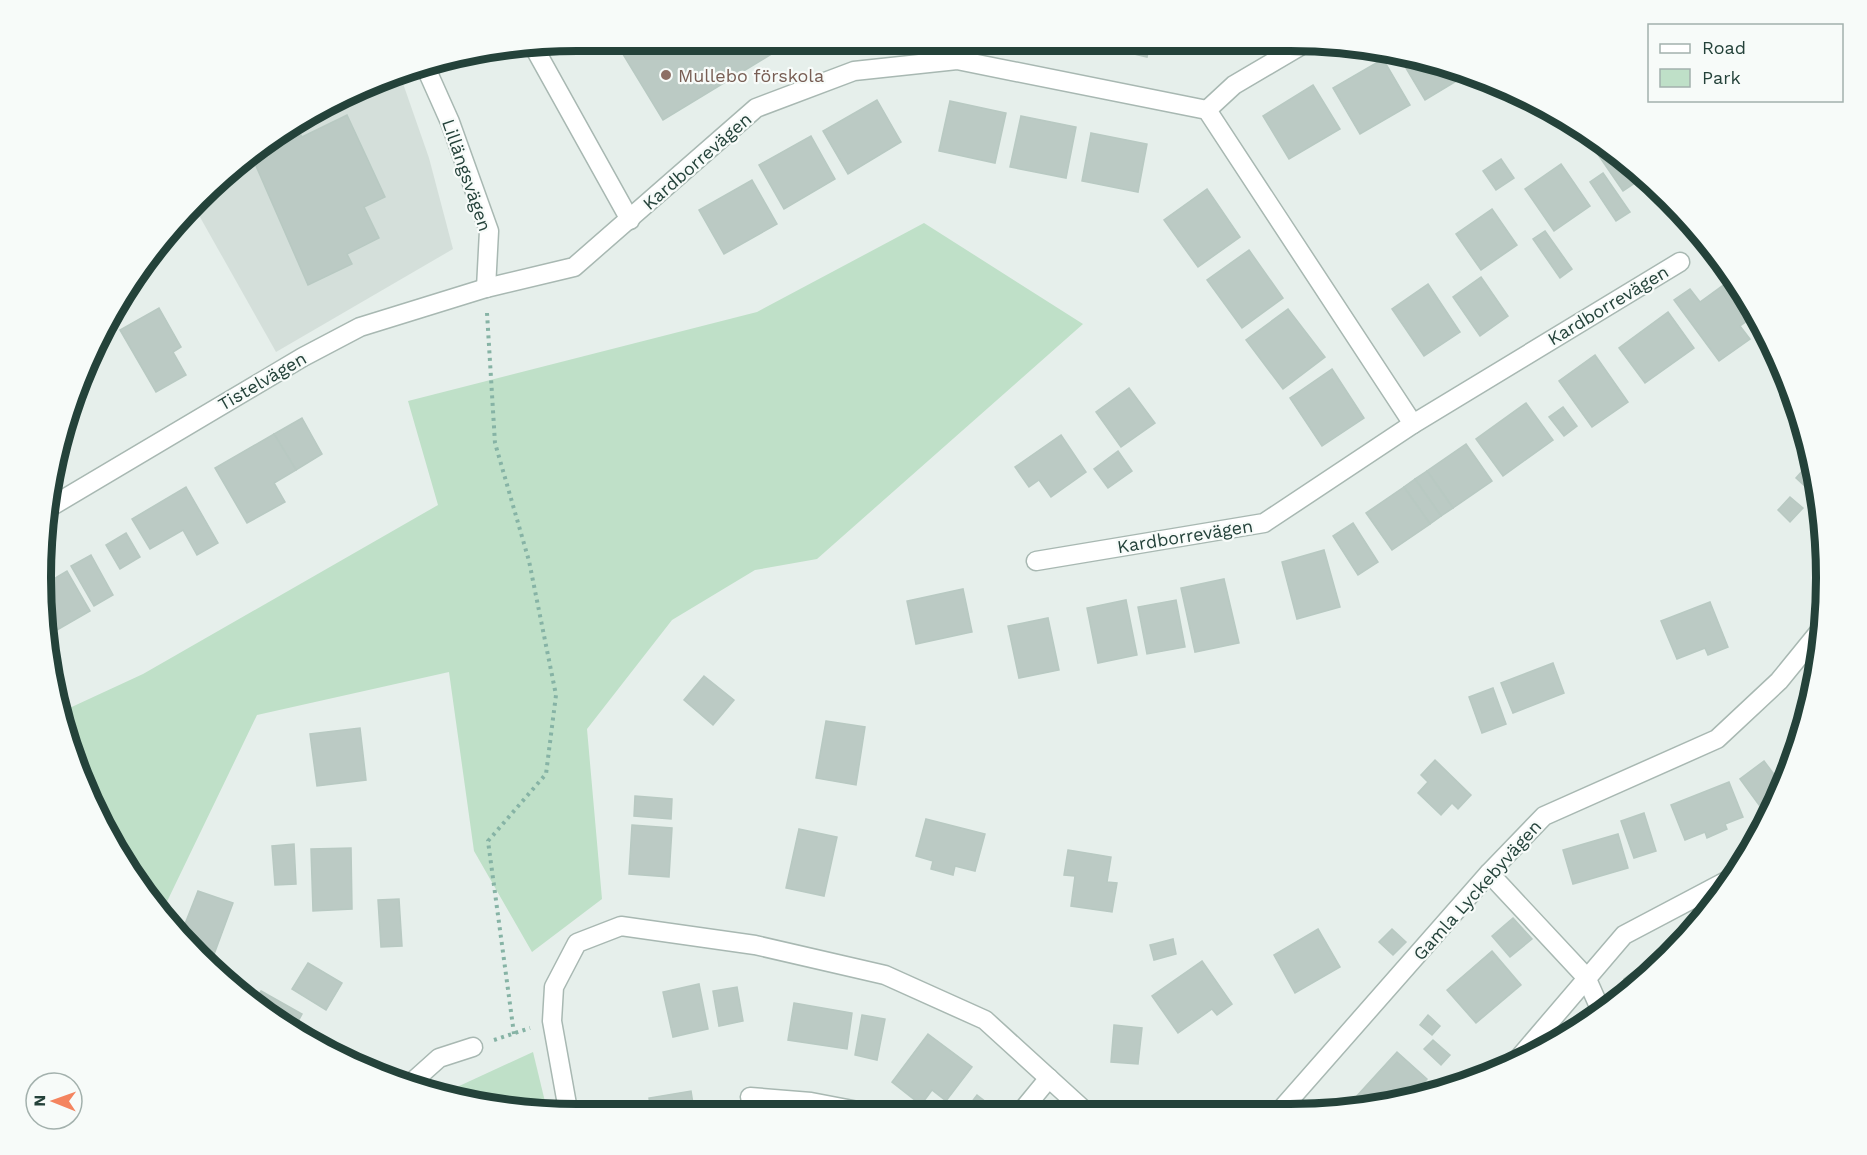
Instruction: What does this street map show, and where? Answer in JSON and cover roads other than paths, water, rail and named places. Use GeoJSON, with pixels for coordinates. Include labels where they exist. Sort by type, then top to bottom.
{"type":"FeatureCollection","features":[{"type":"Feature","properties":{"kind":"street"},"geometry":{"type":"LineString","coordinates":[[1292,51],[1234,85],[1207,110],[1413,424]]}},
{"type":"Feature","properties":{"kind":"street"},"geometry":{"type":"LineString","coordinates":[[537,53],[630,220]]}},
{"type":"Feature","properties":{"kind":"street","name":"Kardborrevägen"},"geometry":{"type":"LineString","coordinates":[[486,288],[574,267],[756,108],[854,71],[957,60],[1207,110]]}},
{"type":"Feature","properties":{"kind":"street","name":"Lillängsvägen"},"geometry":{"type":"LineString","coordinates":[[428,73],[450,122],[489,231],[486,288]]}},
{"type":"Feature","properties":{"kind":"street","name":"Kardborrevägen"},"geometry":{"type":"LineString","coordinates":[[1036,561],[1264,523],[1413,424],[1680,262]]}},
{"type":"Feature","properties":{"kind":"street","name":"Tistelvägen"},"geometry":{"type":"LineString","coordinates":[[57,503],[293,363],[360,327],[486,288]]}},
{"type":"Feature","properties":{"kind":"street","name":"Gamla Lyckebyvägen"},"geometry":{"type":"LineString","coordinates":[[1286,1104],[1489,873],[1544,816],[1717,739],[1779,681],[1812,641]]}},
{"type":"Feature","properties":{"kind":"street","name":"Gamla Lyckebyvägen"},"geometry":{"type":"LineString","coordinates":[[1489,873],[1586,977],[1598,1004]]}},
{"type":"Feature","properties":{"kind":"street"},"geometry":{"type":"LineString","coordinates":[[1528,1047],[1624,935],[1715,887]]}},
{"type":"Feature","properties":{"kind":"street"},"geometry":{"type":"LineString","coordinates":[[567,1104],[552,1021],[554,987],[576,943],[621,926],[755,945],[885,975],[985,1020],[1077,1104]]}},
{"type":"Feature","properties":{"kind":"street"},"geometry":{"type":"LineString","coordinates":[[416,1078],[439,1058],[473,1047]]}},
{"type":"Feature","properties":{"kind":"street"},"geometry":{"type":"LineString","coordinates":[[1028,1104],[1049,1078]]}},
{"type":"Feature","properties":{"kind":"street"},"geometry":{"type":"LineString","coordinates":[[750,1097],[821,1104]]}},
{"type":"Feature","properties":{"kind":"place","name":"Mullebo förskola"},"geometry":{"type":"Point","coordinates":[666,75]}}]}
